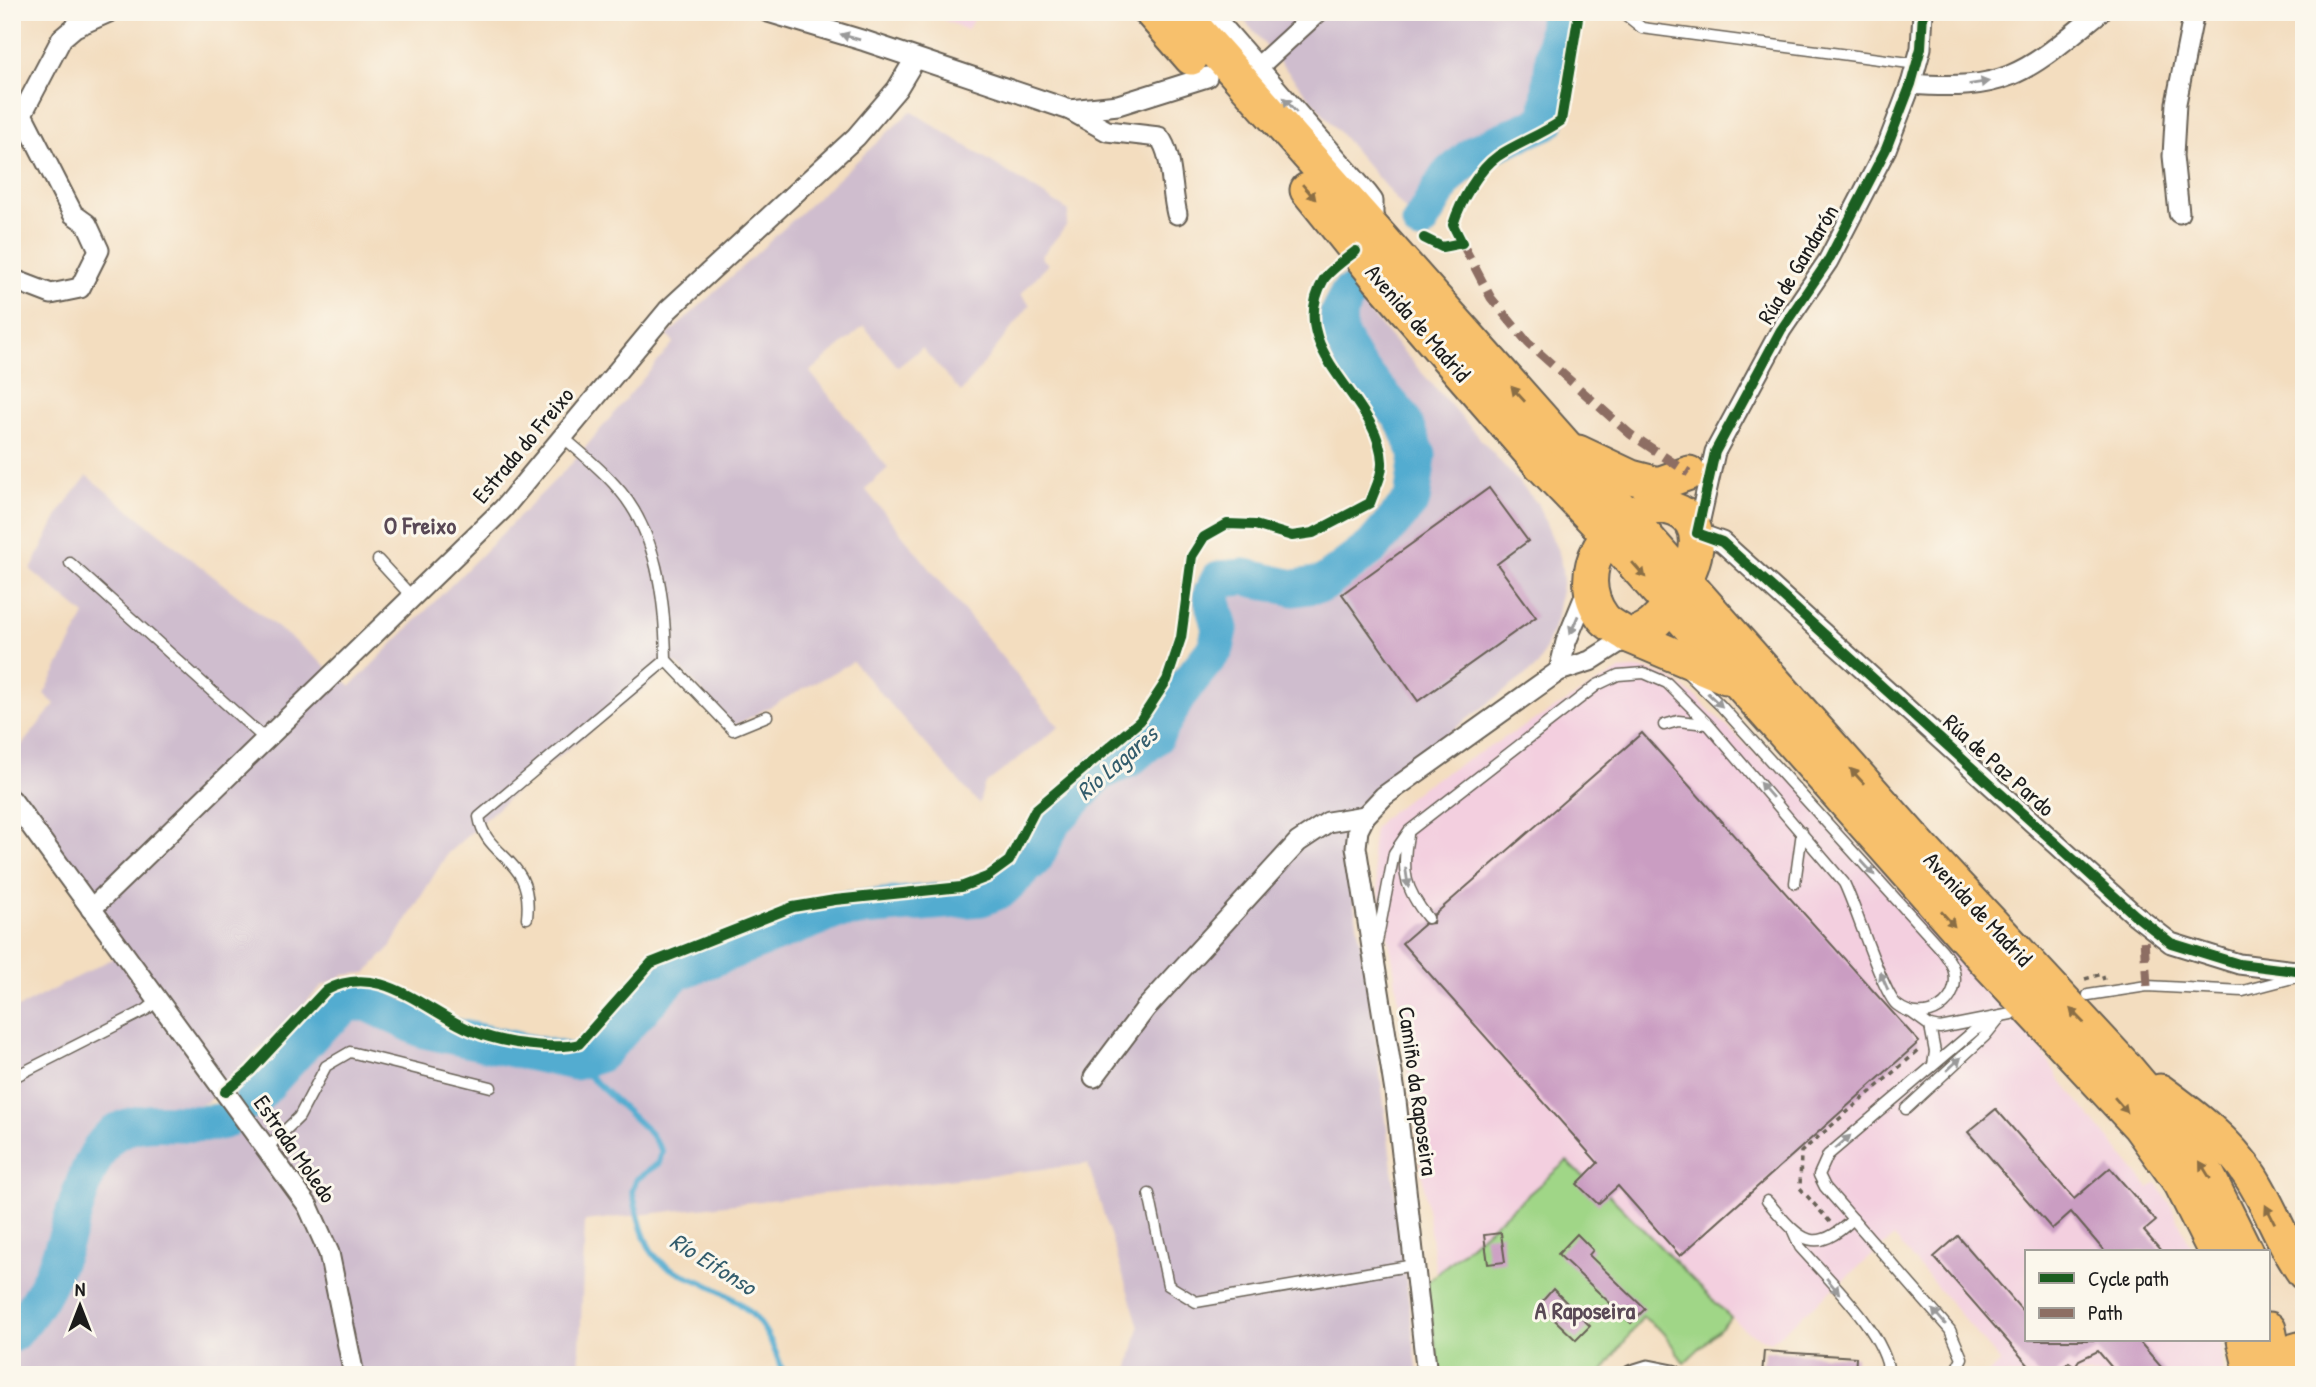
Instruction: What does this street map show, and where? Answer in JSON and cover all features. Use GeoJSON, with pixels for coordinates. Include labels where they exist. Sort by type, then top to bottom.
{"type":"FeatureCollection","features":[{"type":"Feature","properties":{"kind":"highway","name":"Avenida de Madrid"},"geometry":{"type":"LineString","coordinates":[[1151,12],[1552,454],[1661,521]]}},
{"type":"Feature","properties":{"kind":"highway","name":"Avenida de Madrid"},"geometry":{"type":"LineString","coordinates":[[1181,12],[1373,228],[1552,454]]}},
{"type":"Feature","properties":{"kind":"highway"},"geometry":{"type":"LineString","coordinates":[[1552,454],[1658,484],[1689,473]]}},
{"type":"Feature","properties":{"kind":"highway"},"geometry":{"type":"LineString","coordinates":[[1552,454],[1602,618],[1629,636],[1740,684]]}},
{"type":"Feature","properties":{"kind":"highway"},"geometry":{"type":"LineString","coordinates":[[1631,477],[1708,588],[1725,626]]}},
{"type":"Feature","properties":{"kind":"highway"},"geometry":{"type":"LineString","coordinates":[[1591,580],[1598,549],[1661,521]]}},
{"type":"Feature","properties":{"kind":"highway"},"geometry":{"type":"LineString","coordinates":[[1661,521],[1678,594]]}},
{"type":"Feature","properties":{"kind":"highway"},"geometry":{"type":"LineString","coordinates":[[1661,521],[1678,594]]}},
{"type":"Feature","properties":{"kind":"highway","name":"Avenida de Madrid"},"geometry":{"type":"LineString","coordinates":[[1678,594],[1725,626],[1922,848],[2124,1065],[2162,1110],[2204,1167],[2245,1250]]}},
{"type":"Feature","properties":{"kind":"highway","name":"Avenida de Madrid"},"geometry":{"type":"LineString","coordinates":[[1678,594],[1740,684],[1990,966],[2139,1126],[2181,1184],[2214,1250]]}},
{"type":"Feature","properties":{"kind":"highway"},"geometry":{"type":"LineString","coordinates":[[1629,636],[1652,625],[1678,594]]}},
{"type":"Feature","properties":{"kind":"highway"},"geometry":{"type":"LineString","coordinates":[[2124,1065],[2206,1124],[2251,1176],[2292,1257],[2304,1273]]}},
{"type":"Feature","properties":{"kind":"highway"},"geometry":{"type":"LineString","coordinates":[[2240,1375],[2243,1342]]}},
{"type":"Feature","properties":{"kind":"highway"},"geometry":{"type":"LineString","coordinates":[[2246,1342],[2274,1360]]}},
{"type":"Feature","properties":{"kind":"street"},"geometry":{"type":"LineString","coordinates":[[12,279],[51,293],[80,288],[99,250],[87,224],[73,214],[22,114],[62,38],[75,27],[109,12]]}},
{"type":"Feature","properties":{"kind":"street"},"geometry":{"type":"LineString","coordinates":[[768,12],[1070,110],[1107,131],[1159,137],[1168,147],[1171,189],[1177,214]]}},
{"type":"Feature","properties":{"kind":"street"},"geometry":{"type":"LineString","coordinates":[[1210,12],[1373,201],[1373,228]]}},
{"type":"Feature","properties":{"kind":"street"},"geometry":{"type":"LineString","coordinates":[[1258,67],[1318,12]]}},
{"type":"Feature","properties":{"kind":"street","name":"Rúa de Gandarón"},"geometry":{"type":"LineString","coordinates":[[1661,521],[1715,452],[1782,330],[1840,239],[1886,149],[1912,84],[1923,12]]}},
{"type":"Feature","properties":{"kind":"street"},"geometry":{"type":"LineString","coordinates":[[1912,84],[1976,85],[2023,71],[2045,58],[2100,12]]}},
{"type":"Feature","properties":{"kind":"street"},"geometry":{"type":"LineString","coordinates":[[2179,213],[2173,156],[2176,103],[2194,12]]}},
{"type":"Feature","properties":{"kind":"street","name":"Estrada do Freixo"},"geometry":{"type":"LineString","coordinates":[[91,909],[503,509],[667,310],[856,137],[897,89],[915,59]]}},
{"type":"Feature","properties":{"kind":"street"},"geometry":{"type":"LineString","coordinates":[[1070,110],[1118,105],[1207,76]]}},
{"type":"Feature","properties":{"kind":"street","name":"Rúa de Gandarón"},"geometry":{"type":"LineString","coordinates":[[1661,521],[1689,473],[1715,452]]}},
{"type":"Feature","properties":{"kind":"street","name":"Rúa de Paz Pardo"},"geometry":{"type":"LineString","coordinates":[[1661,521],[1722,542],[2124,906],[2171,943],[2239,964],[2304,973]]}},
{"type":"Feature","properties":{"kind":"street"},"geometry":{"type":"LineString","coordinates":[[1559,671],[1566,642],[1591,580]]}},
{"type":"Feature","properties":{"kind":"street"},"geometry":{"type":"LineString","coordinates":[[1094,1077],[1146,1008],[1298,842],[1328,822],[1365,816],[1411,775],[1559,671],[1590,661],[1629,636]]}},
{"type":"Feature","properties":{"kind":"street","name":"Estrada Moledo"},"geometry":{"type":"LineString","coordinates":[[12,800],[308,1206],[329,1253],[354,1375]]}},
{"type":"Feature","properties":{"kind":"street","name":"Camiño da Raposeira"},"geometry":{"type":"LineString","coordinates":[[1365,816],[1358,830],[1356,847],[1375,957],[1427,1375]]}},
{"type":"Feature","properties":{"kind":"street"},"geometry":{"type":"LineString","coordinates":[[1632,1375],[1648,1370],[1673,1375]]}},
{"type":"Feature","properties":{"kind":"lane"},"geometry":{"type":"LineString","coordinates":[[1622,12],[1642,28],[1917,64]]}},
{"type":"Feature","properties":{"kind":"lane"},"geometry":{"type":"LineString","coordinates":[[563,437],[615,485],[640,526],[658,573],[665,612],[666,660],[733,730],[767,716]]}},
{"type":"Feature","properties":{"kind":"lane"},"geometry":{"type":"LineString","coordinates":[[378,560],[413,598]]}},
{"type":"Feature","properties":{"kind":"lane"},"geometry":{"type":"LineString","coordinates":[[70,563],[267,740]]}},
{"type":"Feature","properties":{"kind":"lane"},"geometry":{"type":"LineString","coordinates":[[1667,651],[1721,706],[1942,950],[1953,967],[1954,990],[1947,1003],[1934,1012],[1912,1013]]}},
{"type":"Feature","properties":{"kind":"lane"},"geometry":{"type":"LineString","coordinates":[[527,918],[529,897],[521,873],[481,829],[480,817],[666,660]]}},
{"type":"Feature","properties":{"kind":"lane"},"geometry":{"type":"LineString","coordinates":[[1375,957],[1394,853],[1409,831],[1597,685],[1618,675],[1644,673],[1667,683],[1707,724],[1844,883],[1859,914],[1884,985],[1896,1005],[1930,1026],[1940,1028],[2006,1015]]}},
{"type":"Feature","properties":{"kind":"lane"},"geometry":{"type":"LineString","coordinates":[[1664,725],[1678,721],[1707,724]]}},
{"type":"Feature","properties":{"kind":"lane"},"geometry":{"type":"LineString","coordinates":[[1409,831],[1404,854],[1405,878],[1409,895],[1428,918]]}},
{"type":"Feature","properties":{"kind":"lane"},"geometry":{"type":"LineString","coordinates":[[1795,883],[1802,832]]}},
{"type":"Feature","properties":{"kind":"lane"},"geometry":{"type":"LineString","coordinates":[[2088,995],[2147,986],[2243,991],[2304,973]]}},
{"type":"Feature","properties":{"kind":"lane"},"geometry":{"type":"LineString","coordinates":[[12,1078],[146,1010],[157,1001]]}},
{"type":"Feature","properties":{"kind":"lane"},"geometry":{"type":"LineString","coordinates":[[1953,1375],[1962,1358],[1950,1330],[1825,1187],[1819,1175],[1828,1155],[1975,1030],[2006,1015]]}},
{"type":"Feature","properties":{"kind":"lane"},"geometry":{"type":"LineString","coordinates":[[1906,1109],[2006,1015]]}},
{"type":"Feature","properties":{"kind":"lane"},"geometry":{"type":"LineString","coordinates":[[1930,1026],[1936,1052],[1933,1066]]}},
{"type":"Feature","properties":{"kind":"lane"},"geometry":{"type":"LineString","coordinates":[[267,1148],[299,1117],[326,1066],[350,1052],[491,1087]]}},
{"type":"Feature","properties":{"kind":"lane"},"geometry":{"type":"LineString","coordinates":[[1149,1194],[1168,1285],[1196,1301],[1414,1265]]}},
{"type":"Feature","properties":{"kind":"lane"},"geometry":{"type":"LineString","coordinates":[[1767,1201],[1793,1231],[1800,1247],[1877,1339],[1888,1361],[1889,1375]]}},
{"type":"Feature","properties":{"kind":"lane"},"geometry":{"type":"LineString","coordinates":[[1793,1231],[1820,1242],[1831,1239],[1853,1219]]}},
{"type":"Feature","properties":{"kind":"shaded area"},"geometry":{"type":"Polygon","coordinates":[[[926,12],[978,12],[967,30],[926,12]]]}},
{"type":"Feature","properties":{"kind":"shaded area"},"geometry":{"type":"Polygon","coordinates":[[[1237,12],[1548,12],[1538,115],[1471,144],[1440,171],[1412,218],[1237,12]]]}},
{"type":"Feature","properties":{"kind":"shaded area"},"geometry":{"type":"Polygon","coordinates":[[[911,111],[1069,211],[1066,226],[1041,257],[1048,264],[1021,294],[1030,305],[961,392],[922,348],[898,367],[864,326],[810,372],[888,468],[865,489],[1059,727],[984,785],[979,804],[853,662],[734,726],[676,663],[524,784],[447,854],[389,949],[366,973],[345,975],[322,986],[207,1102],[190,1108],[161,1107],[109,1119],[77,1159],[50,1243],[20,1306],[12,1314],[12,1011],[123,953],[12,800],[12,757],[55,704],[44,694],[85,615],[31,570],[60,511],[87,476],[351,686],[573,462],[674,342],[667,336],[911,111]]]}},
{"type":"Feature","properties":{"kind":"shaded area"},"geometry":{"type":"Polygon","coordinates":[[[1356,298],[1537,503],[1560,556],[1563,578],[1556,621],[1538,666],[1378,786],[1358,806],[1347,827],[1346,857],[1374,1024],[1418,1375],[1127,1375],[1139,1327],[1088,1164],[585,1221],[579,1375],[12,1375],[12,1347],[39,1319],[71,1251],[97,1170],[122,1140],[162,1130],[202,1136],[226,1130],[259,1107],[324,1035],[352,1012],[366,1012],[421,1038],[574,1072],[605,1062],[680,981],[840,919],[984,907],[1006,897],[1043,863],[1060,827],[1104,780],[1134,767],[1162,743],[1186,699],[1225,652],[1230,628],[1221,596],[1225,587],[1245,586],[1294,597],[1327,593],[1378,554],[1421,504],[1427,454],[1410,413],[1364,360],[1348,332],[1348,315],[1356,298]]]}},
{"type":"Feature","properties":{"kind":"shaded area"},"geometry":{"type":"Polygon","coordinates":[[[1620,670],[1648,670],[1671,679],[1696,697],[1765,763],[1777,756],[2037,1043],[2059,1078],[2149,1188],[2157,1183],[2171,1206],[2193,1250],[2025,1250],[2025,1342],[2221,1342],[2224,1375],[1986,1375],[2001,1362],[1894,1237],[1771,1342],[1747,1332],[1607,1193],[1604,1196],[1567,1161],[1436,1274],[1393,961],[1371,853],[1374,829],[1382,819],[1426,784],[1620,670]]]}},
{"type":"Feature","properties":{"kind":"green space"},"geometry":{"type":"Polygon","coordinates":[[[1567,1161],[1603,1196],[1607,1193],[1731,1318],[1684,1363],[1664,1333],[1643,1317],[1600,1375],[1440,1375],[1426,1283],[1567,1161]]]}},
{"type":"Feature","properties":{"kind":"building"},"geometry":{"type":"Polygon","coordinates":[[[1489,488],[1528,541],[1497,564],[1536,617],[1418,701],[1342,594],[1489,488]]]}},
{"type":"Feature","properties":{"kind":"building"},"geometry":{"type":"Polygon","coordinates":[[[1642,733],[1919,1042],[1680,1256],[1618,1186],[1598,1204],[1577,1184],[1598,1163],[1402,943],[1424,924],[1433,923],[1434,915],[1642,733]]]}},
{"type":"Feature","properties":{"kind":"building"},"geometry":{"type":"Polygon","coordinates":[[[1996,1109],[2074,1199],[2110,1168],[2156,1221],[2144,1231],[2160,1250],[2103,1250],[2071,1212],[2052,1229],[1968,1132],[1996,1109]]]}},
{"type":"Feature","properties":{"kind":"building"},"geometry":{"type":"Polygon","coordinates":[[[1501,1233],[1505,1262],[1488,1264],[1484,1235],[1501,1233]]]}},
{"type":"Feature","properties":{"kind":"building"},"geometry":{"type":"Polygon","coordinates":[[[1577,1234],[1593,1250],[1589,1255],[1645,1309],[1631,1323],[1558,1254],[1577,1234]]]}},
{"type":"Feature","properties":{"kind":"building"},"geometry":{"type":"Polygon","coordinates":[[[1958,1236],[2025,1314],[2025,1342],[2140,1342],[2168,1375],[2118,1375],[2098,1351],[2079,1360],[2075,1366],[2069,1362],[2054,1375],[2037,1375],[1934,1257],[1958,1236]]]}},
{"type":"Feature","properties":{"kind":"building"},"geometry":{"type":"Polygon","coordinates":[[[1553,1289],[1590,1326],[1576,1340],[1539,1305],[1553,1289]]]}},
{"type":"Feature","properties":{"kind":"building"},"geometry":{"type":"Polygon","coordinates":[[[1764,1351],[1856,1357],[1855,1375],[1762,1375],[1764,1351]]]}},
{"type":"Feature","properties":{"kind":"waterway","name":"Río Lagares"},"geometry":{"type":"LineString","coordinates":[[1420,223],[1447,177],[1476,152],[1547,121],[1558,12]]}},
{"type":"Feature","properties":{"kind":"waterway","name":"Río Lagares"},"geometry":{"type":"LineString","coordinates":[[252,1101],[317,1029],[349,1003],[368,1003],[424,1030],[574,1062],[600,1054],[675,973],[838,910],[981,898],[1001,890],[1035,858],[1053,822],[1099,773],[1129,759],[1155,737],[1179,694],[1216,648],[1220,629],[1211,595],[1219,579],[1245,577],[1294,588],[1323,584],[1372,547],[1412,500],[1418,455],[1402,418],[1356,365],[1339,334],[1338,313],[1348,294]]}},
{"type":"Feature","properties":{"kind":"waterway","name":"Río Eifonso"},"geometry":{"type":"LineString","coordinates":[[574,1062],[650,1133],[662,1151],[659,1163],[637,1179],[632,1190],[640,1224],[650,1249],[669,1268],[715,1289],[743,1306],[770,1340],[784,1375]]}},
{"type":"Feature","properties":{"kind":"waterway","name":"Río Lagares"},"geometry":{"type":"LineString","coordinates":[[12,1334],[29,1315],[48,1282],[59,1258],[84,1183],[98,1152],[108,1139],[118,1131],[144,1123],[197,1124],[224,1121]]}},
{"type":"Feature","properties":{"kind":"marked path"},"geometry":{"type":"LineString","coordinates":[[1462,243],[1491,298],[1528,343],[1630,434],[1689,473]]}},
{"type":"Feature","properties":{"kind":"marked path"},"geometry":{"type":"LineString","coordinates":[[2147,986],[2144,938],[2149,926]]}},
{"type":"Feature","properties":{"kind":"cycle path"},"geometry":{"type":"LineString","coordinates":[[1424,238],[1442,247],[1462,243],[1453,225],[1460,206],[1484,169],[1498,156],[1561,121],[1579,12]]}},
{"type":"Feature","properties":{"kind":"cycle path"},"geometry":{"type":"LineString","coordinates":[[1923,12],[1921,48],[1911,84],[1886,149],[1828,261],[1781,330],[1715,452],[1697,533],[1722,542],[2135,915],[2171,943],[2239,964],[2304,972]]}},
{"type":"Feature","properties":{"kind":"cycle path"},"geometry":{"type":"LineString","coordinates":[[225,1092],[250,1071],[325,991],[346,983],[367,982],[387,986],[463,1027],[493,1038],[544,1046],[569,1046],[579,1044],[651,963],[793,907],[961,887],[987,877],[1009,861],[1035,810],[1140,721],[1167,680],[1181,638],[1192,556],[1204,537],[1227,524],[1255,525],[1292,536],[1313,533],[1370,503],[1382,467],[1377,438],[1366,416],[1323,352],[1315,329],[1314,305],[1324,279],[1356,251]]}},
{"type":"Feature","properties":{"kind":"district","name":"O Freixo"},"geometry":{"type":"Point","coordinates":[420,526]}},
{"type":"Feature","properties":{"kind":"district","name":"A Raposeira"},"geometry":{"type":"Point","coordinates":[1585,1311]}}]}
